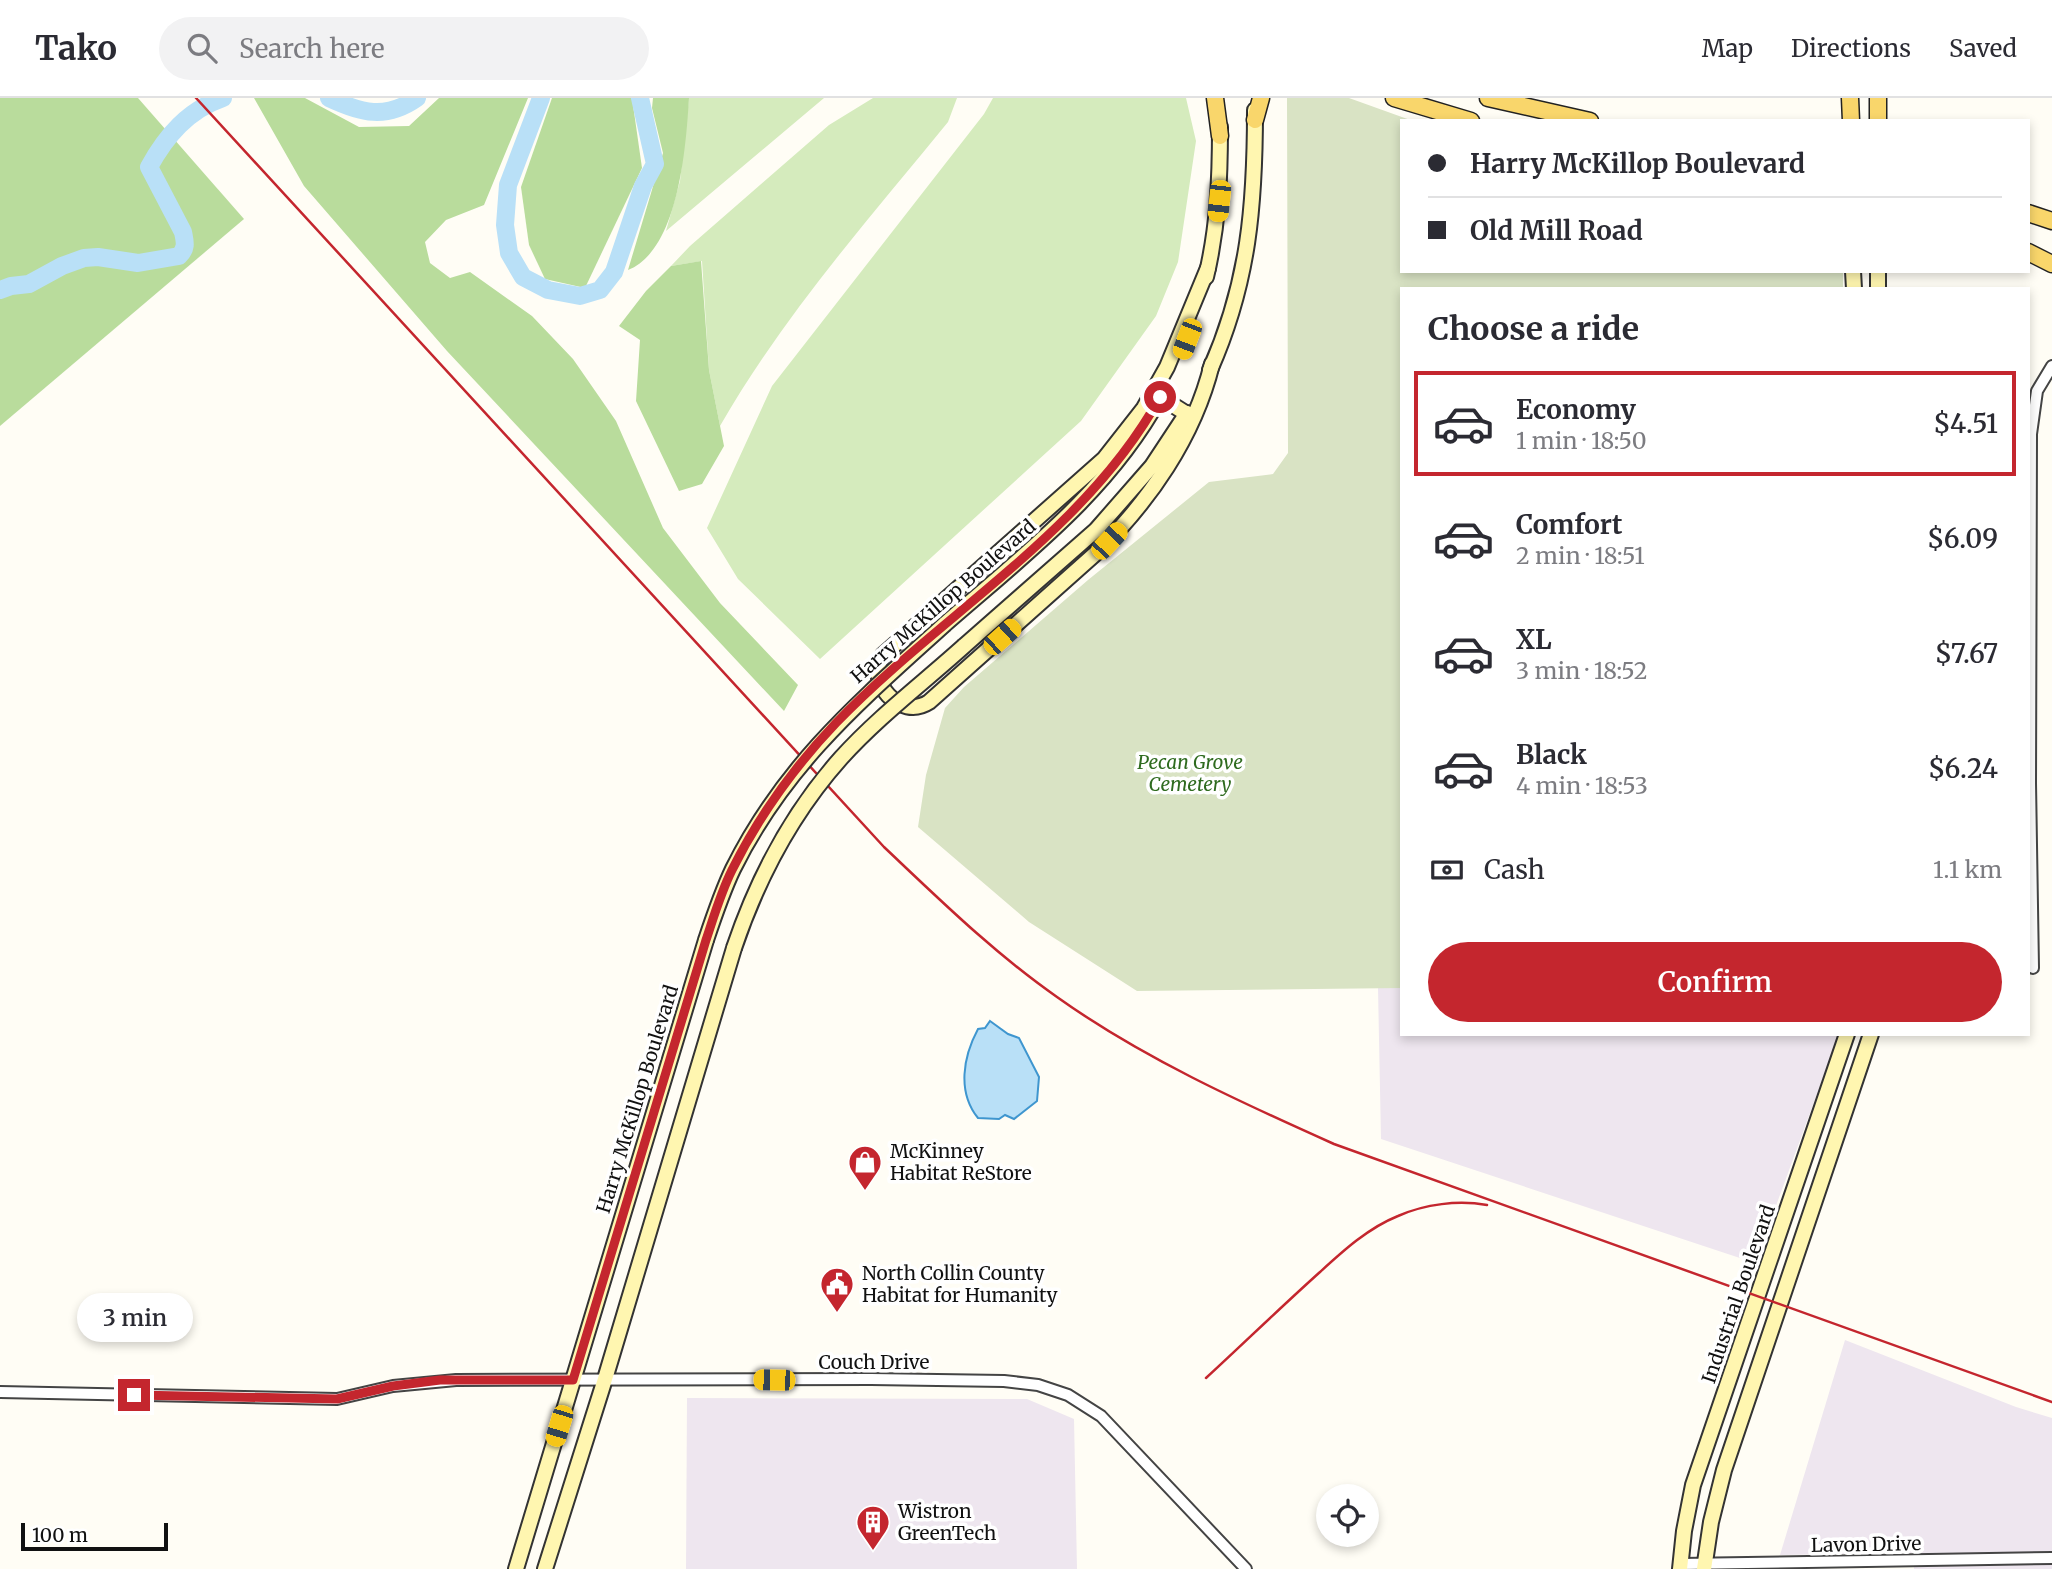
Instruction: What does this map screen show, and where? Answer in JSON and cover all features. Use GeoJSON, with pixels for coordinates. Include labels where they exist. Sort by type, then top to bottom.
{"type":"FeatureCollection","features":[{"type":"Feature","properties":{"kind":"main road"},"geometry":{"type":"LineString","coordinates":[[1215,98],[1220,136]]}},
{"type":"Feature","properties":{"kind":"main road","name":"Harry McKillop Boulevard"},"geometry":{"type":"LineString","coordinates":[[516,1569],[706,940],[732,871],[749,838],[794,772],[850,709],[1084,502],[1133,441],[1160,397],[1187,339],[1208,268],[1219,201],[1221,98]]}},
{"type":"Feature","properties":{"kind":"main road"},"geometry":{"type":"LineString","coordinates":[[545,1569],[734,948],[746,911],[769,861],[810,796],[860,739],[1096,530],[1152,466],[1187,414],[1212,364],[1234,305],[1249,237],[1254,189],[1255,98]]}},
{"type":"Feature","properties":{"kind":"main road"},"geometry":{"type":"LineString","coordinates":[[1255,120],[1261,98]]}},
{"type":"Feature","properties":{"kind":"main road"},"geometry":{"type":"LineString","coordinates":[[1394,98],[1464,119]]}},
{"type":"Feature","properties":{"kind":"main road"},"geometry":{"type":"LineString","coordinates":[[1488,98],[1581,119]]}},
{"type":"Feature","properties":{"kind":"main road"},"geometry":{"type":"LineString","coordinates":[[1850,98],[1850,119]]}},
{"type":"Feature","properties":{"kind":"main road"},"geometry":{"type":"LineString","coordinates":[[1878,98],[1878,119]]}},
{"type":"Feature","properties":{"kind":"main road"},"geometry":{"type":"LineString","coordinates":[[2030,214],[2052,222]]}},
{"type":"Feature","properties":{"kind":"main road"},"geometry":{"type":"LineString","coordinates":[[2030,223],[2052,229]]}},
{"type":"Feature","properties":{"kind":"main road"},"geometry":{"type":"LineString","coordinates":[[2030,252],[2052,256]]}},
{"type":"Feature","properties":{"kind":"main road"},"geometry":{"type":"LineString","coordinates":[[2030,253],[2052,264]]}},
{"type":"Feature","properties":{"kind":"main road"},"geometry":{"type":"LineString","coordinates":[[1208,268],[1162,377],[1138,416],[1104,459],[883,655],[877,668],[880,683],[898,703],[912,709],[929,702],[1114,535],[1151,491],[1183,440],[1205,395],[1212,364]]}},
{"type":"Feature","properties":{"kind":"main road"},"geometry":{"type":"LineString","coordinates":[[1160,397],[1187,414]]}},
{"type":"Feature","properties":{"kind":"main road","name":"Industrial Boulevard"},"geometry":{"type":"LineString","coordinates":[[1681,1567],[1684,1531],[1693,1485],[1846,1036]]}},
{"type":"Feature","properties":{"kind":"main road"},"geometry":{"type":"LineString","coordinates":[[1705,1566],[1713,1509],[1724,1470],[1870,1036]]}},
{"type":"Feature","properties":{"kind":"main road"},"geometry":{"type":"LineString","coordinates":[[1801,1244],[1791,1227],[1804,1182],[1804,1158],[1828,1162]]}},
{"type":"Feature","properties":{"kind":"street"},"geometry":{"type":"LineString","coordinates":[[2033,968],[2030,783],[2031,434],[2038,391],[2052,366]]}},
{"type":"Feature","properties":{"kind":"street","name":"Couch Drive"},"geometry":{"type":"LineString","coordinates":[[0,1392],[337,1399],[393,1386],[440,1380],[1024,1383],[1051,1389],[1077,1400],[1101,1416],[1246,1569]]}},
{"type":"Feature","properties":{"kind":"street","name":"Lavon Drive"},"geometry":{"type":"LineString","coordinates":[[1681,1567],[1842,1566],[2052,1558]]}},
{"type":"Feature","properties":{"kind":"shaded area"},"geometry":{"type":"Polygon","coordinates":[[[1378,988],[1400,988],[1400,1036],[1838,1036],[1755,1263],[1381,1139],[1378,988]]]}},
{"type":"Feature","properties":{"kind":"shaded area"},"geometry":{"type":"Polygon","coordinates":[[[1845,1340],[2016,1407],[2052,1418],[2052,1569],[1914,1569],[1913,1553],[1780,1555],[1845,1340]]]}},
{"type":"Feature","properties":{"kind":"shaded area"},"geometry":{"type":"Polygon","coordinates":[[[687,1398],[1027,1399],[1074,1419],[1077,1569],[686,1569],[687,1398]]]}},
{"type":"Feature","properties":{"kind":"green space"},"geometry":{"type":"Polygon","coordinates":[[[0,98],[138,98],[244,219],[0,426],[0,98]]]}},
{"type":"Feature","properties":{"kind":"green space"},"geometry":{"type":"Polygon","coordinates":[[[254,98],[305,98],[359,127],[409,126],[439,98],[528,98],[484,205],[446,220],[425,242],[430,263],[450,278],[470,272],[532,316],[573,359],[616,421],[663,528],[720,603],[798,685],[784,711],[447,351],[304,186],[254,98]]]}},
{"type":"Feature","properties":{"kind":"green space"},"geometry":{"type":"Polygon","coordinates":[[[552,98],[632,98],[642,168],[585,288],[545,279],[529,245],[521,187],[552,98]]]}},
{"type":"Feature","properties":{"kind":"green space"},"geometry":{"type":"Polygon","coordinates":[[[653,98],[689,98],[682,168],[669,219],[659,241],[645,259],[628,270],[663,153],[652,108],[653,98]]]}},
{"type":"Feature","properties":{"kind":"green space"},"geometry":{"type":"Polygon","coordinates":[[[689,98],[824,98],[666,231],[680,181],[689,98]]]}},
{"type":"Feature","properties":{"kind":"green space"},"geometry":{"type":"Polygon","coordinates":[[[873,98],[957,98],[948,122],[799,307],[720,426],[709,370],[702,261],[671,266],[690,246],[829,125],[873,98]]]}},
{"type":"Feature","properties":{"kind":"green space"},"geometry":{"type":"Polygon","coordinates":[[[993,98],[1186,98],[1196,141],[1178,262],[1156,316],[1081,421],[820,659],[738,579],[707,528],[772,386],[984,114],[993,98]]]}},
{"type":"Feature","properties":{"kind":"green space","name":"Pecan Grove Cemetery"},"geometry":{"type":"Polygon","coordinates":[[[1287,98],[1349,98],[1407,119],[1400,119],[1400,273],[1843,273],[1843,287],[1400,287],[1400,988],[1137,991],[1029,922],[918,827],[926,775],[945,708],[964,687],[1088,580],[1209,482],[1273,474],[1288,453],[1287,98]]]}},
{"type":"Feature","properties":{"kind":"green space"},"geometry":{"type":"Polygon","coordinates":[[[701,261],[709,370],[724,446],[702,484],[679,491],[636,401],[640,340],[619,326],[646,291],[671,266],[701,261]]]}},
{"type":"Feature","properties":{"kind":"water"},"geometry":{"type":"Polygon","coordinates":[[[990,1021],[1008,1034],[1019,1038],[1039,1077],[1037,1101],[1014,1119],[1005,1115],[999,1119],[978,1118],[967,1097],[965,1074],[969,1051],[978,1029],[985,1028],[990,1021]]]}},
{"type":"Feature","properties":{"kind":"waterway"},"geometry":{"type":"LineString","coordinates":[[0,290],[29,284],[62,266],[84,258],[98,257],[138,263],[179,256],[184,248],[183,232],[149,167],[179,125],[199,109],[223,98]]}},
{"type":"Feature","properties":{"kind":"waterway"},"geometry":{"type":"LineString","coordinates":[[329,98],[373,112],[395,109],[417,98]]}},
{"type":"Feature","properties":{"kind":"waterway"},"geometry":{"type":"LineString","coordinates":[[541,98],[508,185],[505,225],[509,253],[523,277],[548,290],[580,296],[600,290],[614,272],[643,186],[655,164],[640,98]]}},
{"type":"Feature","properties":{"kind":"railway"},"geometry":{"type":"LineString","coordinates":[[196,98],[884,847],[989,944],[1057,997],[1157,1059],[1227,1095],[1334,1144],[2052,1402]]}},
{"type":"Feature","properties":{"kind":"railway"},"geometry":{"type":"LineString","coordinates":[[1206,1378],[1338,1256],[1376,1227],[1408,1212],[1430,1206],[1453,1203],[1487,1205]]}},
{"type":"Feature","properties":{"kind":"place","name":"McKinney Habitat ReStore"},"geometry":{"type":"Point","coordinates":[865,1192]}},
{"type":"Feature","properties":{"kind":"place","name":"North Collin County Habitat for Humanity"},"geometry":{"type":"Point","coordinates":[837,1314]}},
{"type":"Feature","properties":{"kind":"place","name":"Wistron GreenTech"},"geometry":{"type":"Point","coordinates":[873,1552]}},
{"type":"Feature","properties":{"kind":"route"},"geometry":{"type":"LineString","coordinates":[[134,1395],[337,1399],[393,1386],[440,1380],[573,1380],[706,940],[722,894],[749,838],[794,772],[850,709],[1084,502],[1126,451],[1160,397]]}}]}
